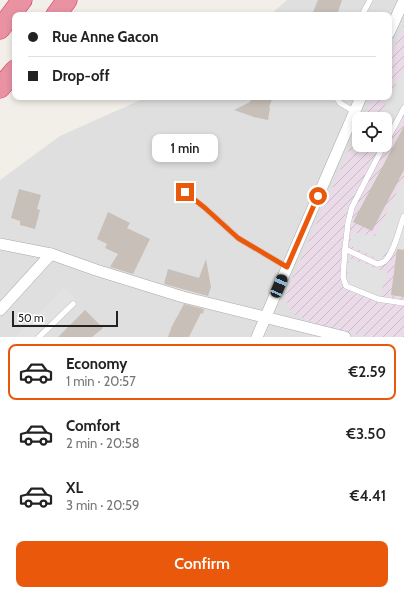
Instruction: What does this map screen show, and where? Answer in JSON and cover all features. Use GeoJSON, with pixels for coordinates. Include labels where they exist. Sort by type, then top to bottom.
{"type":"FeatureCollection","features":[{"type":"Feature","properties":{"kind":"highway"},"geometry":{"type":"LineString","coordinates":[[13,12],[22,0]]}},
{"type":"Feature","properties":{"kind":"highway"},"geometry":{"type":"LineString","coordinates":[[58,12],[67,0]]}},
{"type":"Feature","properties":{"kind":"highway"},"geometry":{"type":"LineString","coordinates":[[0,28],[12,13]]}},
{"type":"Feature","properties":{"kind":"highway"},"geometry":{"type":"LineString","coordinates":[[0,88],[12,74]]}},
{"type":"Feature","properties":{"kind":"street"},"geometry":{"type":"LineString","coordinates":[[392,27],[403,3]]}},
{"type":"Feature","properties":{"kind":"street"},"geometry":{"type":"LineString","coordinates":[[355,112],[360,100]]}},
{"type":"Feature","properties":{"kind":"street"},"geometry":{"type":"LineString","coordinates":[[258,337],[352,119]]}},
{"type":"Feature","properties":{"kind":"street"},"geometry":{"type":"LineString","coordinates":[[0,244],[50,254],[96,270],[182,296],[345,337]]}},
{"type":"Feature","properties":{"kind":"street"},"geometry":{"type":"LineString","coordinates":[[0,310],[50,254]]}},
{"type":"Feature","properties":{"kind":"lane"},"geometry":{"type":"LineString","coordinates":[[364,12],[370,0]]}},
{"type":"Feature","properties":{"kind":"lane"},"geometry":{"type":"LineString","coordinates":[[338,100],[340,103],[355,112]]}},
{"type":"Feature","properties":{"kind":"lane"},"geometry":{"type":"LineString","coordinates":[[392,131],[404,108]]}},
{"type":"Feature","properties":{"kind":"lane"},"geometry":{"type":"LineString","coordinates":[[381,152],[352,208],[348,222],[343,277],[346,286],[378,299],[404,303]]}},
{"type":"Feature","properties":{"kind":"lane"},"geometry":{"type":"LineString","coordinates":[[185,192],[238,238],[287,267]]}},
{"type":"Feature","properties":{"kind":"lane"},"geometry":{"type":"LineString","coordinates":[[345,249],[378,264],[386,261],[394,246],[404,216]]}},
{"type":"Feature","properties":{"kind":"lane"},"geometry":{"type":"LineString","coordinates":[[39,337],[73,304]]}},
{"type":"Feature","properties":{"kind":"shaded area"},"geometry":{"type":"Polygon","coordinates":[[[287,0],[404,0],[404,337],[0,337],[0,180],[60,136],[140,100],[392,100],[392,12],[273,12],[287,0]]]}},
{"type":"Feature","properties":{"kind":"shaded area"},"geometry":{"type":"Polygon","coordinates":[[[404,25],[404,337],[369,337],[324,328],[293,314],[286,302],[286,292],[352,144],[352,152],[392,152],[392,112],[366,112],[372,100],[392,100],[392,53],[404,25]]]}},
{"type":"Feature","properties":{"kind":"shaded area"},"geometry":{"type":"Polygon","coordinates":[[[404,68],[404,108],[392,131],[392,112],[382,112],[388,100],[392,100],[392,92],[404,68]]]}},
{"type":"Feature","properties":{"kind":"shaded area"},"geometry":{"type":"Polygon","coordinates":[[[404,178],[404,251],[389,248],[381,260],[350,245],[352,232],[375,236],[404,178]]]}},
{"type":"Feature","properties":{"kind":"shaded area"},"geometry":{"type":"Polygon","coordinates":[[[349,258],[388,273],[378,299],[346,286],[349,258]]]}},
{"type":"Feature","properties":{"kind":"shaded area"},"geometry":{"type":"Polygon","coordinates":[[[64,287],[77,300],[39,337],[15,337],[64,287]]]}},
{"type":"Feature","properties":{"kind":"building"},"geometry":{"type":"Polygon","coordinates":[[[318,0],[342,0],[338,12],[313,12],[318,0]]]}},
{"type":"Feature","properties":{"kind":"building"},"geometry":{"type":"Polygon","coordinates":[[[251,100],[272,100],[269,107],[268,120],[234,110],[250,102],[251,100]]]}},
{"type":"Feature","properties":{"kind":"building"},"geometry":{"type":"Polygon","coordinates":[[[404,126],[404,170],[372,231],[353,222],[390,152],[392,152],[392,149],[404,126]]]}},
{"type":"Feature","properties":{"kind":"building"},"geometry":{"type":"Polygon","coordinates":[[[19,189],[41,195],[37,209],[40,210],[35,229],[20,225],[20,221],[11,218],[19,189]]]}},
{"type":"Feature","properties":{"kind":"building"},"geometry":{"type":"Polygon","coordinates":[[[108,212],[130,223],[127,228],[150,239],[133,274],[110,267],[118,254],[105,248],[107,244],[97,239],[108,212]]]}},
{"type":"Feature","properties":{"kind":"building"},"geometry":{"type":"Polygon","coordinates":[[[397,249],[404,250],[404,297],[391,295],[397,249]]]}},
{"type":"Feature","properties":{"kind":"building"},"geometry":{"type":"Polygon","coordinates":[[[206,259],[211,287],[208,296],[164,284],[168,269],[199,278],[206,259]]]}},
{"type":"Feature","properties":{"kind":"building"},"geometry":{"type":"Polygon","coordinates":[[[184,304],[204,309],[203,314],[201,313],[189,337],[168,337],[172,326],[184,304]]]}},
{"type":"Feature","properties":{"kind":"building"},"geometry":{"type":"Polygon","coordinates":[[[85,310],[103,328],[92,337],[58,337],[85,310]]]}},
{"type":"Feature","properties":{"kind":"route"},"geometry":{"type":"LineString","coordinates":[[185,192],[238,238],[287,267],[318,196]]}}]}
